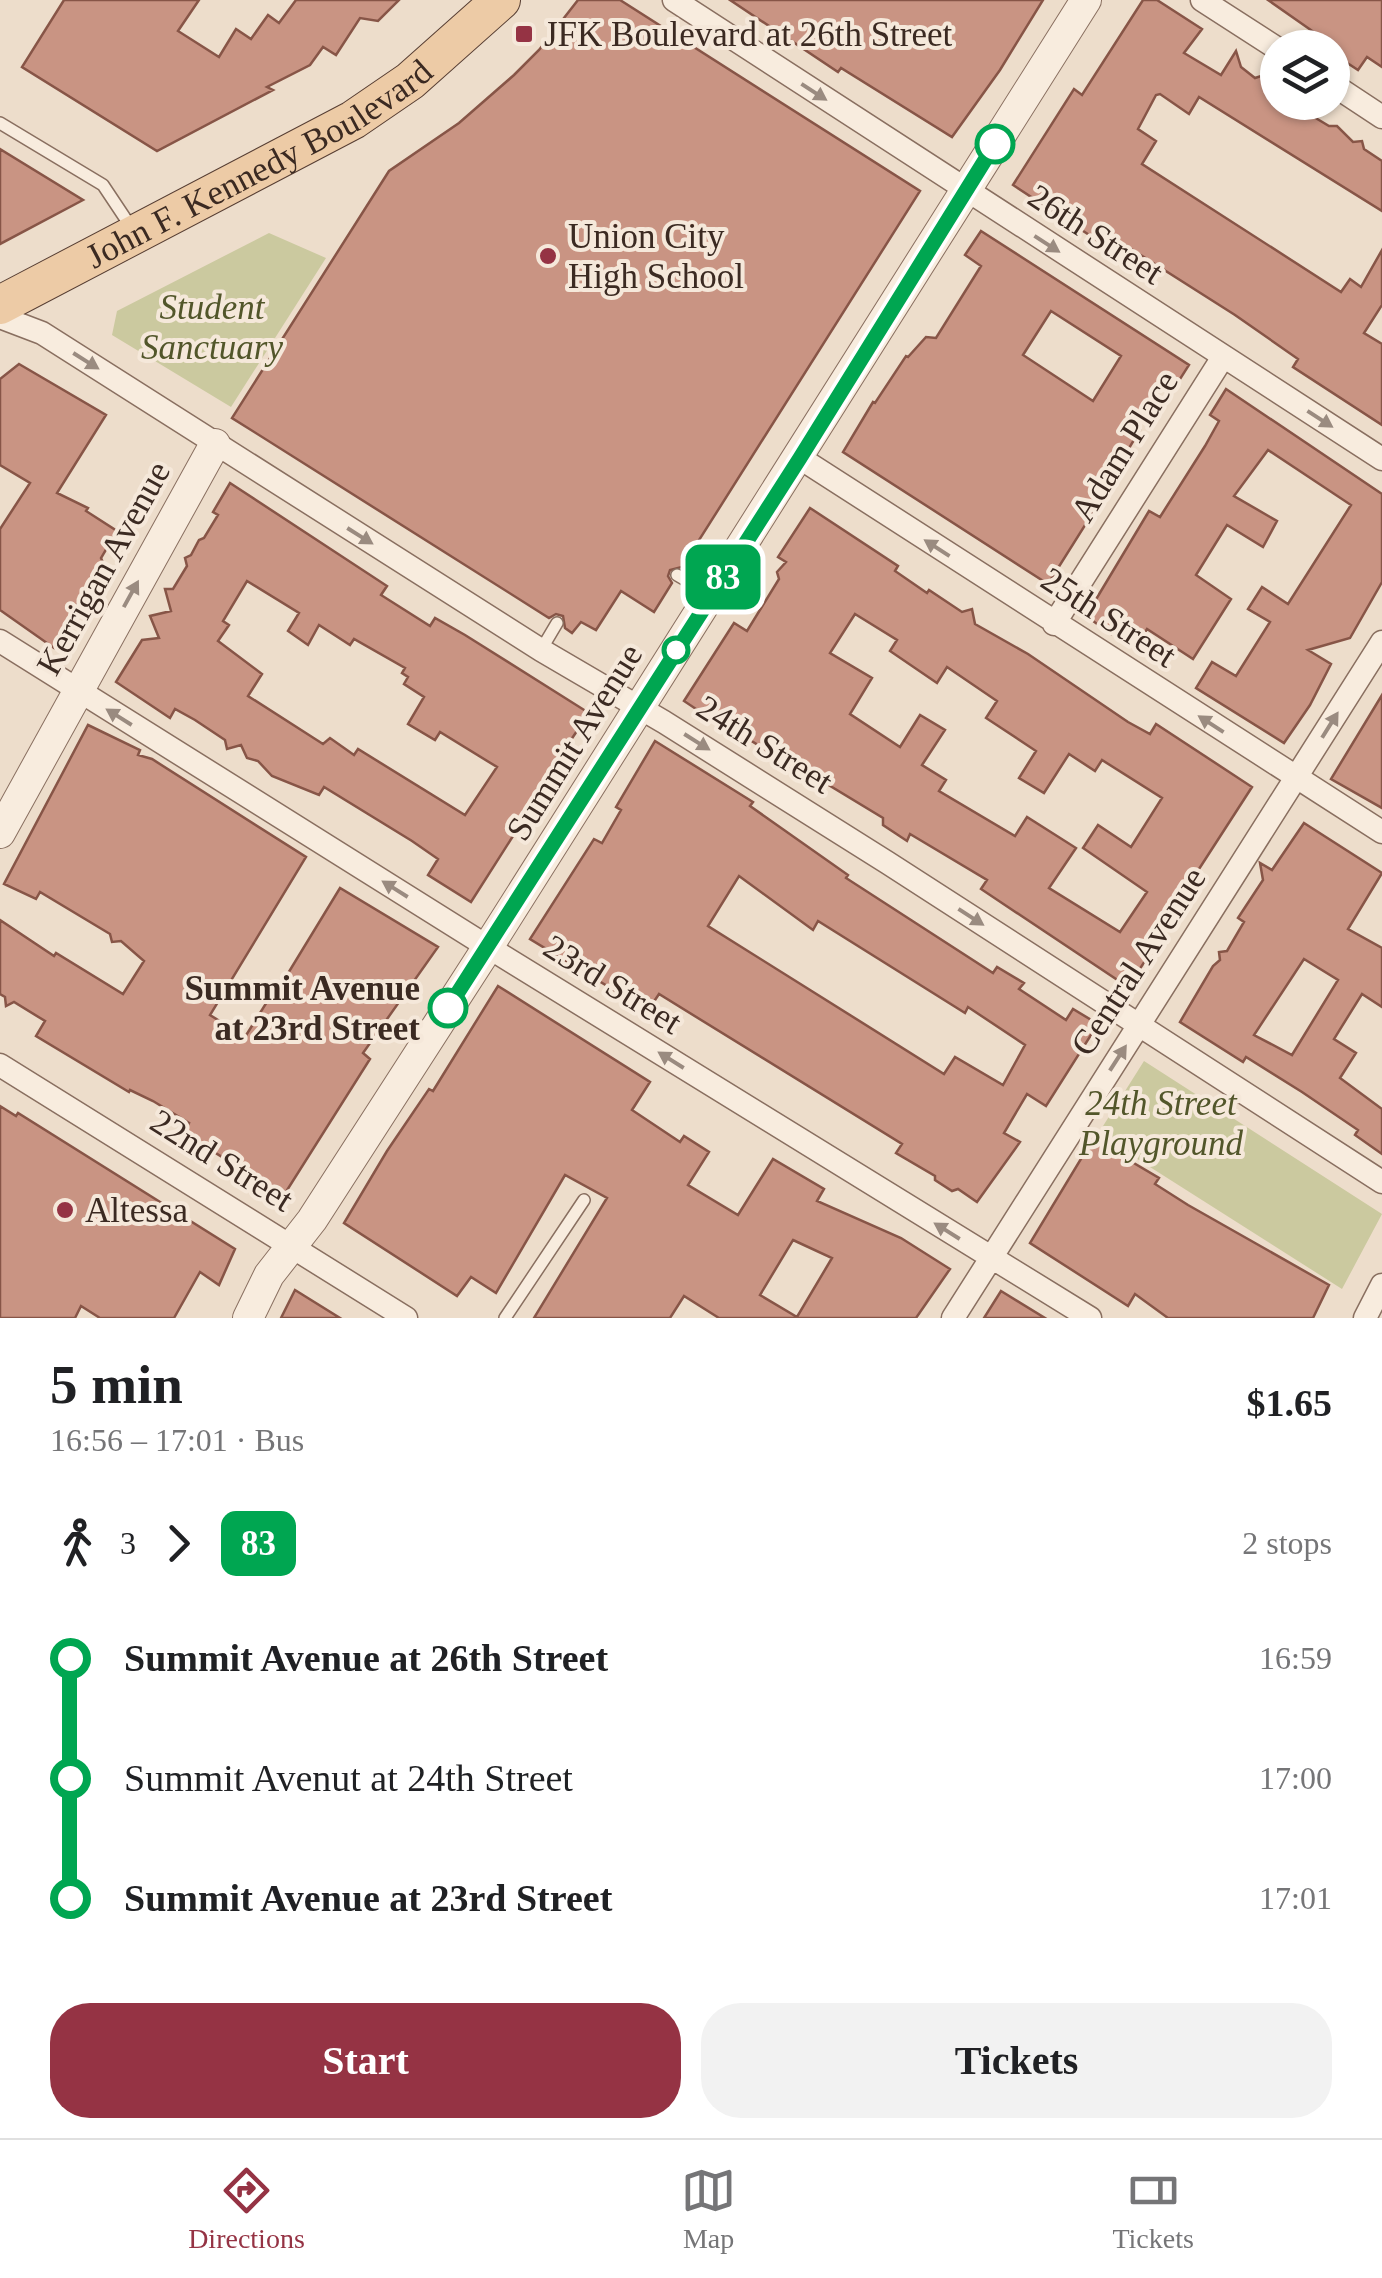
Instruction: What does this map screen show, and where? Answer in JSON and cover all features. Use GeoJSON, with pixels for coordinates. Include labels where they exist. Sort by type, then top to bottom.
{"type":"FeatureCollection","features":[{"type":"Feature","properties":{"kind":"main road","name":"John F. Kennedy Boulevard"},"geometry":{"type":"LineString","coordinates":[[0,305],[353,120],[410,81],[501,0]]}},
{"type":"Feature","properties":{"kind":"street","name":"26th Street"},"geometry":{"type":"LineString","coordinates":[[674,0],[1382,459]]}},
{"type":"Feature","properties":{"kind":"street","name":"Summit Avenue"},"geometry":{"type":"LineString","coordinates":[[248,1318],[269,1275],[312,1220],[488,948],[1086,0]]}},
{"type":"Feature","properties":{"kind":"street"},"geometry":{"type":"LineString","coordinates":[[1202,0],[1260,37]]}},
{"type":"Feature","properties":{"kind":"street"},"geometry":{"type":"LineString","coordinates":[[1350,96],[1382,116]]}},
{"type":"Feature","properties":{"kind":"street","name":"24th Street"},"geometry":{"type":"LineString","coordinates":[[0,317],[42,334],[541,650],[888,862],[1382,1182]]}},
{"type":"Feature","properties":{"kind":"street","name":"Adam Place"},"geometry":{"type":"LineString","coordinates":[[1054,624],[1223,357]]}},
{"type":"Feature","properties":{"kind":"street","name":"Kerrigan Avenue"},"geometry":{"type":"LineString","coordinates":[[0,833],[215,444]]}},
{"type":"Feature","properties":{"kind":"street","name":"25th Street"},"geometry":{"type":"LineString","coordinates":[[800,458],[1382,832]]}},
{"type":"Feature","properties":{"kind":"street","name":"23rd Street"},"geometry":{"type":"LineString","coordinates":[[0,641],[488,948],[1090,1318]]}},
{"type":"Feature","properties":{"kind":"street","name":"Central Avenue"},"geometry":{"type":"LineString","coordinates":[[953,1318],[1382,642]]}},
{"type":"Feature","properties":{"kind":"street","name":"22nd Street"},"geometry":{"type":"LineString","coordinates":[[0,1065],[406,1318]]}},
{"type":"Feature","properties":{"kind":"street"},"geometry":{"type":"LineString","coordinates":[[1365,1318],[1382,1285]]}},
{"type":"Feature","properties":{"kind":"lane"},"geometry":{"type":"LineString","coordinates":[[0,123],[103,185],[136,235]]}},
{"type":"Feature","properties":{"kind":"lane"},"geometry":{"type":"LineString","coordinates":[[677,575],[711,595]]}},
{"type":"Feature","properties":{"kind":"lane"},"geometry":{"type":"LineString","coordinates":[[541,650],[557,623]]}},
{"type":"Feature","properties":{"kind":"lane"},"geometry":{"type":"LineString","coordinates":[[505,1318],[584,1200]]}},
{"type":"Feature","properties":{"kind":"green space","name":"Student Sanctuary"},"geometry":{"type":"Polygon","coordinates":[[[269,233],[326,258],[231,407],[112,335],[117,311],[269,233]]]}},
{"type":"Feature","properties":{"kind":"green space","name":"24th Street Playground"},"geometry":{"type":"Polygon","coordinates":[[[1144,1061],[1382,1214],[1342,1289],[1098,1134],[1144,1061]]]}},
{"type":"Feature","properties":{"kind":"building"},"geometry":{"type":"Polygon","coordinates":[[[64,0],[199,0],[178,31],[219,57],[236,29],[251,39],[268,15],[279,23],[296,0],[399,0],[378,21],[360,18],[336,55],[323,47],[310,65],[267,87],[273,90],[157,151],[22,67],[64,0]]]}},
{"type":"Feature","properties":{"kind":"building","name":"Union City High School"},"geometry":{"type":"Polygon","coordinates":[[[578,0],[620,0],[920,191],[682,567],[670,570],[672,583],[654,612],[621,591],[596,630],[581,622],[572,633],[565,628],[563,616],[549,618],[232,418],[389,171],[459,123],[514,75],[578,0]]]}},
{"type":"Feature","properties":{"kind":"building"},"geometry":{"type":"Polygon","coordinates":[[[730,0],[1043,0],[952,137],[841,68],[838,72],[730,0]]]}},
{"type":"Feature","properties":{"kind":"building"},"geometry":{"type":"Polygon","coordinates":[[[1143,0],[1157,0],[1202,29],[1184,53],[1221,75],[1236,51],[1241,67],[1255,78],[1260,76],[1260,120],[1319,120],[1337,126],[1353,142],[1362,141],[1364,149],[1382,161],[1382,211],[1199,97],[1189,114],[1156,95],[1138,129],[1156,141],[1142,164],[1341,292],[1350,279],[1361,287],[1382,250],[1382,305],[1364,333],[1382,344],[1382,425],[1293,367],[1298,359],[1235,315],[1106,233],[1100,242],[1013,185],[1074,89],[1082,95],[1143,0]]]}},
{"type":"Feature","properties":{"kind":"building"},"geometry":{"type":"Polygon","coordinates":[[[1268,0],[1382,0],[1382,67],[1367,57],[1358,70],[1350,65],[1350,30],[1311,30],[1268,0]]]}},
{"type":"Feature","properties":{"kind":"building"},"geometry":{"type":"Polygon","coordinates":[[[0,149],[83,200],[0,244],[0,149]]]}},
{"type":"Feature","properties":{"kind":"building"},"geometry":{"type":"Polygon","coordinates":[[[981,231],[1189,365],[1173,390],[1162,383],[1147,406],[1134,427],[1140,430],[1123,458],[1126,460],[1048,584],[843,452],[906,356],[926,337],[936,338],[981,266],[965,255],[981,231]],[[1051,311],[1023,355],[1093,401],[1121,356],[1051,311]]]}},
{"type":"Feature","properties":{"kind":"building"},"geometry":{"type":"Polygon","coordinates":[[[19,364],[106,415],[57,493],[88,508],[86,511],[117,531],[101,558],[104,565],[97,568],[54,648],[0,610],[0,529],[30,483],[0,465],[0,379],[19,364]]]}},
{"type":"Feature","properties":{"kind":"building"},"geometry":{"type":"Polygon","coordinates":[[[1226,389],[1382,494],[1382,582],[1350,638],[1308,650],[1331,664],[1284,743],[1196,688],[1212,662],[1236,676],[1270,622],[1248,609],[1262,587],[1288,604],[1351,505],[1268,450],[1234,496],[1277,521],[1263,547],[1227,525],[1196,575],[1231,599],[1193,659],[1147,629],[1142,637],[1118,622],[1111,634],[1086,616],[1149,511],[1160,517],[1205,446],[1219,421],[1210,415],[1226,389]]]}},
{"type":"Feature","properties":{"kind":"building"},"geometry":{"type":"Polygon","coordinates":[[[230,483],[387,586],[381,595],[430,626],[435,618],[465,635],[589,713],[530,801],[534,803],[471,902],[428,875],[438,859],[412,841],[324,787],[319,795],[272,776],[258,761],[247,758],[241,745],[227,749],[225,740],[195,720],[175,709],[170,718],[116,682],[142,640],[159,638],[150,616],[171,611],[165,589],[173,589],[187,566],[185,558],[218,515],[213,512],[230,483]],[[247,581],[223,621],[229,625],[218,641],[262,674],[248,696],[323,744],[330,738],[354,755],[358,749],[465,815],[497,767],[440,732],[435,740],[408,724],[424,697],[404,684],[408,677],[402,673],[405,668],[354,639],[350,645],[319,625],[308,645],[288,631],[299,613],[247,581]]]}},
{"type":"Feature","properties":{"kind":"building"},"geometry":{"type":"Polygon","coordinates":[[[810,508],[898,566],[895,571],[927,593],[929,590],[962,612],[972,609],[975,624],[1028,654],[1128,722],[1150,734],[1156,724],[1252,787],[1128,987],[981,889],[987,880],[910,834],[907,841],[883,825],[883,818],[812,775],[806,784],[781,767],[784,761],[684,701],[734,623],[747,631],[779,579],[777,572],[786,562],[778,557],[810,508]],[[855,614],[830,653],[872,678],[850,714],[900,747],[920,715],[945,730],[922,765],[946,780],[939,791],[1015,836],[1027,817],[1076,848],[1049,888],[1120,932],[1147,892],[1083,848],[1098,825],[1131,847],[1162,798],[1102,760],[1095,771],[1069,754],[1044,793],[1019,778],[1036,751],[986,718],[997,701],[947,667],[937,683],[890,651],[897,640],[855,614]]]}},
{"type":"Feature","properties":{"kind":"building"},"geometry":{"type":"Polygon","coordinates":[[[1382,695],[1382,808],[1331,779],[1382,695]]]}},
{"type":"Feature","properties":{"kind":"building"},"geometry":{"type":"Polygon","coordinates":[[[88,725],[140,750],[138,755],[152,759],[306,857],[210,1015],[245,1037],[340,888],[438,947],[363,1053],[370,1059],[284,1195],[183,1133],[189,1123],[36,1036],[45,1021],[14,1002],[6,1006],[5,997],[0,994],[0,920],[54,956],[56,953],[123,994],[144,961],[121,941],[112,942],[110,934],[40,892],[36,899],[4,884],[88,725]]]}},
{"type":"Feature","properties":{"kind":"building"},"geometry":{"type":"Polygon","coordinates":[[[655,741],[753,802],[750,806],[848,875],[846,878],[993,973],[997,967],[1024,983],[1019,989],[1066,1020],[1073,1009],[1098,1024],[1046,1106],[1027,1094],[1004,1133],[1020,1142],[977,1202],[958,1189],[952,1191],[896,1153],[902,1144],[659,994],[651,1006],[630,993],[627,998],[530,939],[594,839],[602,843],[621,810],[616,807],[655,741]],[[739,876],[708,926],[944,1074],[955,1057],[1003,1085],[1025,1045],[968,1007],[965,1013],[818,921],[813,930],[739,876]]]}},
{"type":"Feature","properties":{"kind":"building"},"geometry":{"type":"Polygon","coordinates":[[[1304,823],[1382,873],[1348,929],[1382,948],[1382,1007],[1362,994],[1334,1039],[1356,1053],[1340,1078],[1382,1109],[1382,1154],[1355,1135],[1358,1130],[1302,1092],[1246,1057],[1243,1062],[1180,1022],[1220,960],[1219,952],[1227,951],[1244,922],[1238,918],[1263,880],[1260,863],[1272,870],[1304,823]],[[1304,959],[1254,1035],[1292,1055],[1338,980],[1304,959]]]}},
{"type":"Feature","properties":{"kind":"building"},"geometry":{"type":"Polygon","coordinates":[[[498,986],[650,1082],[632,1110],[680,1142],[684,1136],[709,1152],[688,1185],[738,1215],[773,1159],[824,1189],[817,1201],[901,1238],[950,1269],[916,1318],[719,1318],[684,1296],[670,1318],[534,1318],[607,1198],[565,1175],[496,1293],[471,1277],[457,1296],[344,1223],[387,1151],[429,1089],[433,1091],[498,986]],[[793,1240],[760,1295],[797,1317],[832,1258],[793,1240]]]}},
{"type":"Feature","properties":{"kind":"building"},"geometry":{"type":"Polygon","coordinates":[[[0,1106],[16,1116],[18,1113],[235,1249],[219,1285],[200,1272],[174,1318],[100,1318],[81,1306],[75,1318],[0,1318],[0,1106]]]}},
{"type":"Feature","properties":{"kind":"building"},"geometry":{"type":"Polygon","coordinates":[[[1093,1139],[1159,1178],[1155,1184],[1188,1205],[1329,1285],[1313,1318],[1168,1318],[1135,1294],[1128,1306],[1030,1243],[1093,1139]]]}},
{"type":"Feature","properties":{"kind":"building"},"geometry":{"type":"Polygon","coordinates":[[[295,1290],[340,1318],[281,1318],[295,1290]]]}},
{"type":"Feature","properties":{"kind":"building"},"geometry":{"type":"Polygon","coordinates":[[[1001,1291],[1045,1318],[984,1318],[1001,1291]]]}},
{"type":"Feature","properties":{"kind":"bus line","name":"83"},"geometry":{"type":"LineString","coordinates":[[448,1008],[800,458],[995,144]]}},
{"type":"Feature","properties":{"kind":"place","name":"JFK Boulevard at 26th Street"},"geometry":{"type":"Point","coordinates":[524,34]}},
{"type":"Feature","properties":{"kind":"place","name":"Union City High School"},"geometry":{"type":"Point","coordinates":[548,256]}},
{"type":"Feature","properties":{"kind":"place","name":"Summit Avenue at 23rd Street"},"geometry":{"type":"Point","coordinates":[448,1008]}},
{"type":"Feature","properties":{"kind":"place","name":"Altessa"},"geometry":{"type":"Point","coordinates":[65,1210]}}]}
